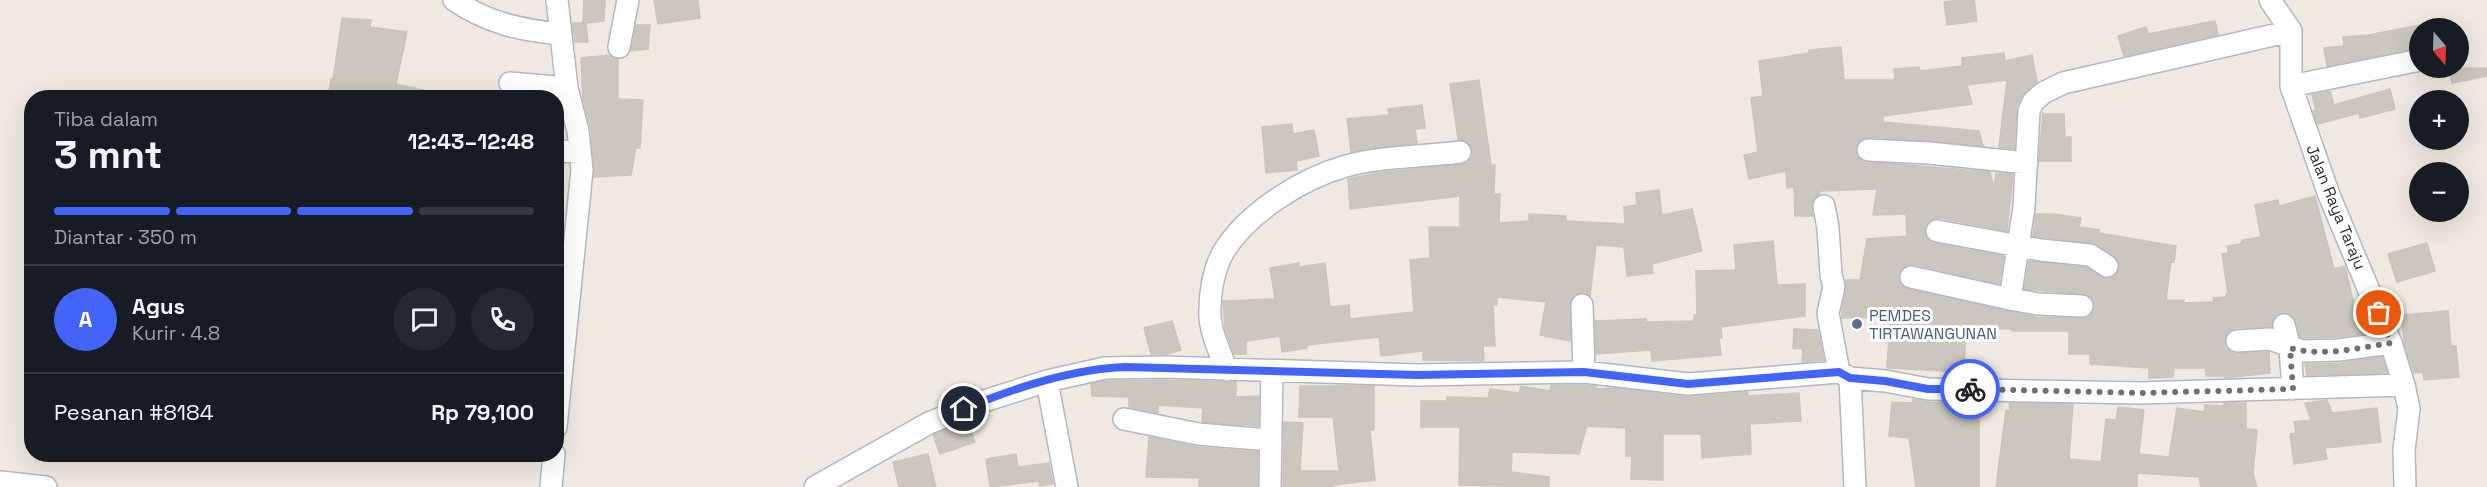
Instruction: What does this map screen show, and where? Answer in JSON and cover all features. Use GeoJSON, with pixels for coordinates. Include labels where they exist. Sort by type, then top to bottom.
{"type":"FeatureCollection","features":[{"type":"Feature","properties":{"kind":"street"},"geometry":{"type":"LineString","coordinates":[[454,0],[491,21],[523,30],[560,34]]}},
{"type":"Feature","properties":{"kind":"street"},"geometry":{"type":"LineString","coordinates":[[557,0],[567,88],[578,131],[581,193],[564,353]]}},
{"type":"Feature","properties":{"kind":"street"},"geometry":{"type":"LineString","coordinates":[[619,47],[627,0]]}},
{"type":"Feature","properties":{"kind":"street"},"geometry":{"type":"LineString","coordinates":[[2010,299],[2025,198],[2029,111],[2033,102],[2053,88],[2100,73],[2291,31],[2270,0]]}},
{"type":"Feature","properties":{"kind":"street","name":"Jalan Raya Taraju"},"geometry":{"type":"LineString","coordinates":[[2291,31],[2290,86],[2329,195],[2391,343],[2404,384],[2409,409],[2404,450],[2405,487]]}},
{"type":"Feature","properties":{"kind":"street"},"geometry":{"type":"LineString","coordinates":[[2290,86],[2409,62]]}},
{"type":"Feature","properties":{"kind":"street"},"geometry":{"type":"LineString","coordinates":[[510,82],[567,88]]}},
{"type":"Feature","properties":{"kind":"street"},"geometry":{"type":"LineString","coordinates":[[1869,150],[1929,153],[2027,163]]}},
{"type":"Feature","properties":{"kind":"street"},"geometry":{"type":"LineString","coordinates":[[564,151],[580,152]]}},
{"type":"Feature","properties":{"kind":"street"},"geometry":{"type":"LineString","coordinates":[[1227,370],[1215,342],[1210,318],[1212,284],[1223,252],[1244,225],[1279,197],[1325,173],[1367,161],[1460,152]]}},
{"type":"Feature","properties":{"kind":"street"},"geometry":{"type":"LineString","coordinates":[[1824,206],[1834,287],[1828,313],[1845,375],[1856,487]]}},
{"type":"Feature","properties":{"kind":"street"},"geometry":{"type":"LineString","coordinates":[[1937,231],[2018,246],[2090,255],[2107,266]]}},
{"type":"Feature","properties":{"kind":"street"},"geometry":{"type":"LineString","coordinates":[[1911,277],[2038,304],[2082,306]]}},
{"type":"Feature","properties":{"kind":"street"},"geometry":{"type":"LineString","coordinates":[[1582,305],[1584,372]]}},
{"type":"Feature","properties":{"kind":"street"},"geometry":{"type":"LineString","coordinates":[[2284,325],[2290,348],[2293,389]]}},
{"type":"Feature","properties":{"kind":"street"},"geometry":{"type":"LineString","coordinates":[[2237,342],[2270,339],[2303,351],[2339,350],[2391,343]]}},
{"type":"Feature","properties":{"kind":"street"},"geometry":{"type":"LineString","coordinates":[[814,487],[929,423],[981,402],[1047,381],[1105,368],[1165,367],[1417,375],[1584,372],[1688,384],[1845,375],[1928,389],[2140,393],[2404,384]]}},
{"type":"Feature","properties":{"kind":"street"},"geometry":{"type":"LineString","coordinates":[[1270,487],[1269,440],[1272,372]]}},
{"type":"Feature","properties":{"kind":"street"},"geometry":{"type":"LineString","coordinates":[[1047,381],[1067,487]]}},
{"type":"Feature","properties":{"kind":"street"},"geometry":{"type":"LineString","coordinates":[[1124,419],[1198,434],[1269,440]]}},
{"type":"Feature","properties":{"kind":"street"},"geometry":{"type":"LineString","coordinates":[[551,487],[553,462]]}},
{"type":"Feature","properties":{"kind":"street"},"geometry":{"type":"LineString","coordinates":[[0,482],[46,487]]}},
{"type":"Feature","properties":{"kind":"building"},"geometry":{"type":"Polygon","coordinates":[[[584,0],[605,0],[604,21],[586,23],[588,42],[575,42],[572,23],[583,23],[584,0]]]}},
{"type":"Feature","properties":{"kind":"building"},"geometry":{"type":"Polygon","coordinates":[[[654,0],[698,0],[700,18],[658,24],[654,0]]]}},
{"type":"Feature","properties":{"kind":"building"},"geometry":{"type":"Polygon","coordinates":[[[1974,0],[1977,21],[1947,25],[1944,2],[1974,0]]]}},
{"type":"Feature","properties":{"kind":"building"},"geometry":{"type":"Polygon","coordinates":[[[342,18],[371,20],[370,27],[407,32],[396,84],[423,90],[329,90],[331,79],[333,80],[342,18]]]}},
{"type":"Feature","properties":{"kind":"building"},"geometry":{"type":"Polygon","coordinates":[[[2215,21],[2218,35],[2124,56],[2118,36],[2146,27],[2148,34],[2215,21]]]}},
{"type":"Feature","properties":{"kind":"building"},"geometry":{"type":"Polygon","coordinates":[[[636,25],[650,25],[648,49],[631,51],[636,25]]]}},
{"type":"Feature","properties":{"kind":"building"},"geometry":{"type":"Polygon","coordinates":[[[2409,27],[2409,50],[2327,66],[2324,48],[2344,46],[2343,37],[2369,35],[2409,27]]]}},
{"type":"Feature","properties":{"kind":"building"},"geometry":{"type":"Polygon","coordinates":[[[1841,47],[1844,80],[1895,80],[1894,69],[1919,67],[1920,71],[1962,66],[1962,58],[2004,53],[2005,61],[2032,55],[2037,82],[2024,93],[2017,106],[2014,149],[1999,147],[2007,80],[1967,85],[1972,104],[1883,116],[1883,122],[1979,131],[1983,146],[1869,137],[1857,144],[1856,155],[1862,161],[1990,172],[1994,188],[1996,173],[2013,174],[2007,231],[1939,218],[1928,222],[1924,229],[1925,236],[1934,243],[2004,256],[1999,284],[1913,264],[1907,265],[1899,274],[1903,287],[2036,317],[2087,318],[2095,306],[2088,295],[2024,289],[2029,261],[2086,267],[2106,279],[2118,272],[2118,260],[2096,244],[2033,236],[2036,214],[2054,214],[2081,218],[2079,227],[2099,230],[2099,233],[2176,246],[2174,262],[2171,261],[2166,300],[2184,300],[2184,303],[2214,302],[2213,298],[2226,297],[2228,294],[2222,254],[2229,253],[2227,246],[2261,237],[2255,205],[2278,200],[2279,206],[2315,196],[2334,269],[2345,266],[2354,305],[2361,303],[2372,333],[2305,338],[2300,336],[2293,317],[2281,313],[2275,316],[2272,327],[2236,328],[2226,335],[2224,341],[2226,348],[2232,353],[2269,352],[2270,373],[2225,378],[2225,376],[2206,376],[2205,368],[2174,368],[2173,377],[2149,378],[2149,368],[2090,364],[2090,354],[2069,354],[2069,331],[2012,331],[2012,329],[1966,327],[1964,372],[1887,368],[1890,317],[1842,318],[1845,280],[1860,280],[1867,239],[1907,236],[1906,214],[1873,215],[1877,189],[1820,191],[1812,202],[1813,216],[1795,216],[1794,187],[1787,188],[1786,171],[1749,179],[1744,155],[1758,152],[1751,98],[1763,96],[1759,61],[1809,53],[1809,50],[1841,47]]]}},
{"type":"Feature","properties":{"kind":"building"},"geometry":{"type":"Polygon","coordinates":[[[610,55],[618,60],[618,99],[643,100],[640,148],[636,148],[631,175],[594,177],[591,130],[583,99],[581,58],[610,55]]]}},
{"type":"Feature","properties":{"kind":"building"},"geometry":{"type":"Polygon","coordinates":[[[2469,68],[2487,68],[2487,76],[2452,83],[2451,78],[2469,78],[2469,68]]]}},
{"type":"Feature","properties":{"kind":"building"},"geometry":{"type":"Polygon","coordinates":[[[1479,80],[1491,165],[1495,165],[1494,194],[1500,194],[1499,223],[1529,221],[1529,214],[1566,216],[1566,221],[1625,224],[1624,207],[1637,205],[1636,193],[1659,190],[1662,215],[1692,209],[1702,251],[1652,264],[1653,273],[1627,276],[1624,247],[1596,245],[1590,296],[1581,292],[1571,300],[1570,341],[1540,335],[1546,302],[1497,297],[1497,305],[1493,305],[1495,346],[1483,346],[1484,361],[1423,360],[1423,351],[1381,356],[1379,337],[1307,345],[1307,348],[1282,352],[1280,336],[1246,341],[1246,354],[1234,354],[1225,329],[1223,301],[1275,299],[1270,268],[1299,263],[1299,267],[1325,263],[1330,307],[1349,305],[1350,319],[1414,312],[1410,260],[1430,258],[1429,227],[1460,227],[1460,196],[1350,209],[1348,179],[1376,173],[1467,163],[1472,157],[1473,150],[1466,141],[1458,139],[1450,84],[1479,80]]]}},
{"type":"Feature","properties":{"kind":"building"},"geometry":{"type":"Polygon","coordinates":[[[2390,89],[2395,109],[2360,118],[2359,113],[2318,124],[2313,111],[2316,110],[2312,95],[2330,91],[2334,105],[2390,89]]]}},
{"type":"Feature","properties":{"kind":"building"},"geometry":{"type":"Polygon","coordinates":[[[1422,105],[1425,128],[1415,129],[1417,143],[1351,152],[1347,119],[1389,115],[1388,109],[1422,105]]]}},
{"type":"Feature","properties":{"kind":"building"},"geometry":{"type":"Polygon","coordinates":[[[2043,112],[2043,114],[2064,114],[2065,137],[2071,137],[2071,161],[2039,161],[2043,112]]]}},
{"type":"Feature","properties":{"kind":"building"},"geometry":{"type":"Polygon","coordinates":[[[1292,124],[1293,134],[1314,130],[1319,156],[1296,161],[1297,170],[1266,173],[1262,127],[1292,124]]]}},
{"type":"Feature","properties":{"kind":"building"},"geometry":{"type":"Polygon","coordinates":[[[1773,241],[1777,285],[1805,284],[1805,316],[1721,327],[1722,338],[1719,338],[1721,355],[1652,361],[1651,350],[1596,354],[1595,321],[1646,319],[1646,322],[1694,321],[1694,315],[1697,315],[1696,271],[1736,270],[1734,245],[1773,241]]]}},
{"type":"Feature","properties":{"kind":"building"},"geometry":{"type":"Polygon","coordinates":[[[2427,243],[2435,271],[2397,282],[2388,254],[2427,243]]]}},
{"type":"Feature","properties":{"kind":"building"},"geometry":{"type":"Polygon","coordinates":[[[2448,311],[2451,346],[2456,346],[2459,377],[2424,380],[2423,372],[2414,373],[2404,343],[2402,315],[2448,311]]]}},
{"type":"Feature","properties":{"kind":"building"},"geometry":{"type":"Polygon","coordinates":[[[1172,321],[1181,350],[1167,354],[1151,354],[1144,328],[1172,321]]]}},
{"type":"Feature","properties":{"kind":"building"},"geometry":{"type":"Polygon","coordinates":[[[1794,329],[1818,330],[1824,360],[1802,362],[1803,349],[1793,348],[1794,329]]]}},
{"type":"Feature","properties":{"kind":"building"},"geometry":{"type":"Polygon","coordinates":[[[2382,357],[2387,373],[2307,375],[2305,364],[2341,363],[2382,357]]]}},
{"type":"Feature","properties":{"kind":"building"},"geometry":{"type":"Polygon","coordinates":[[[1107,381],[1236,382],[1236,397],[1259,396],[1258,426],[1202,422],[1203,408],[1158,405],[1158,413],[1129,407],[1129,397],[1092,396],[1091,384],[1107,381]]]}},
{"type":"Feature","properties":{"kind":"building"},"geometry":{"type":"Polygon","coordinates":[[[1551,385],[1596,386],[1597,389],[1614,388],[1687,397],[1748,392],[1748,396],[1799,393],[1801,421],[1750,424],[1751,454],[1702,458],[1701,434],[1663,434],[1663,480],[1631,479],[1632,456],[1626,456],[1626,428],[1587,426],[1579,454],[1512,452],[1511,472],[1549,477],[1549,487],[1459,485],[1460,427],[1421,427],[1421,401],[1447,401],[1447,397],[1488,398],[1490,389],[1519,393],[1521,386],[1550,391],[1551,385]]]}},
{"type":"Feature","properties":{"kind":"building"},"geometry":{"type":"Polygon","coordinates":[[[1300,386],[1374,386],[1374,430],[1370,430],[1375,480],[1333,485],[1333,487],[1283,487],[1284,422],[1303,423],[1300,471],[1339,471],[1333,417],[1299,417],[1300,386]]]}},
{"type":"Feature","properties":{"kind":"building"},"geometry":{"type":"Polygon","coordinates":[[[1913,399],[1928,402],[1979,403],[1979,487],[1916,487],[1909,438],[1889,436],[1892,402],[1913,403],[1913,399]]]}},
{"type":"Feature","properties":{"kind":"building"},"geometry":{"type":"Polygon","coordinates":[[[2327,400],[2332,413],[2377,408],[2381,442],[2325,448],[2327,459],[2294,464],[2290,434],[2296,433],[2294,422],[2311,420],[2305,403],[2327,400]]]}},
{"type":"Feature","properties":{"kind":"building"},"geometry":{"type":"Polygon","coordinates":[[[2009,403],[2073,404],[2069,459],[2101,462],[2106,419],[2116,420],[2118,407],[2144,410],[2139,454],[2169,457],[2177,408],[2204,412],[2205,405],[2224,406],[2224,403],[2246,403],[2246,429],[2257,430],[2253,473],[2257,487],[2201,487],[2199,477],[2137,473],[2137,487],[1996,487],[2006,410],[2010,410],[2009,403]]]}},
{"type":"Feature","properties":{"kind":"building"},"geometry":{"type":"Polygon","coordinates":[[[967,421],[975,442],[940,454],[933,435],[967,421]]]}},
{"type":"Feature","properties":{"kind":"building"},"geometry":{"type":"Polygon","coordinates":[[[1149,437],[1197,447],[1258,452],[1257,487],[1199,487],[1199,478],[1146,477],[1149,437]]]}},
{"type":"Feature","properties":{"kind":"building"},"geometry":{"type":"Polygon","coordinates":[[[928,454],[936,487],[899,487],[893,462],[928,454]]]}},
{"type":"Feature","properties":{"kind":"building"},"geometry":{"type":"Polygon","coordinates":[[[1016,454],[1018,467],[1049,463],[1053,484],[1040,486],[1039,481],[990,487],[986,459],[1016,454]]]}},
{"type":"Feature","properties":{"kind":"way so far"},"geometry":{"type":"LineString","coordinates":[[1970,389],[2140,393],[2293,389],[2294,378],[2290,348],[2303,351],[2339,350],[2391,343],[2379,313]]}},
{"type":"Feature","properties":{"kind":"place","name":"PEMDES TIRTAWANGUNAN"},"geometry":{"type":"Point","coordinates":[1857,324]}},
{"type":"Feature","properties":{"kind":"route"},"geometry":{"type":"LineString","coordinates":[[964,409],[1047,381],[1088,370],[1125,367],[1417,375],[1584,372],[1688,384],[1839,372],[1850,378],[1885,381],[1928,389],[1970,389]]}}]}
